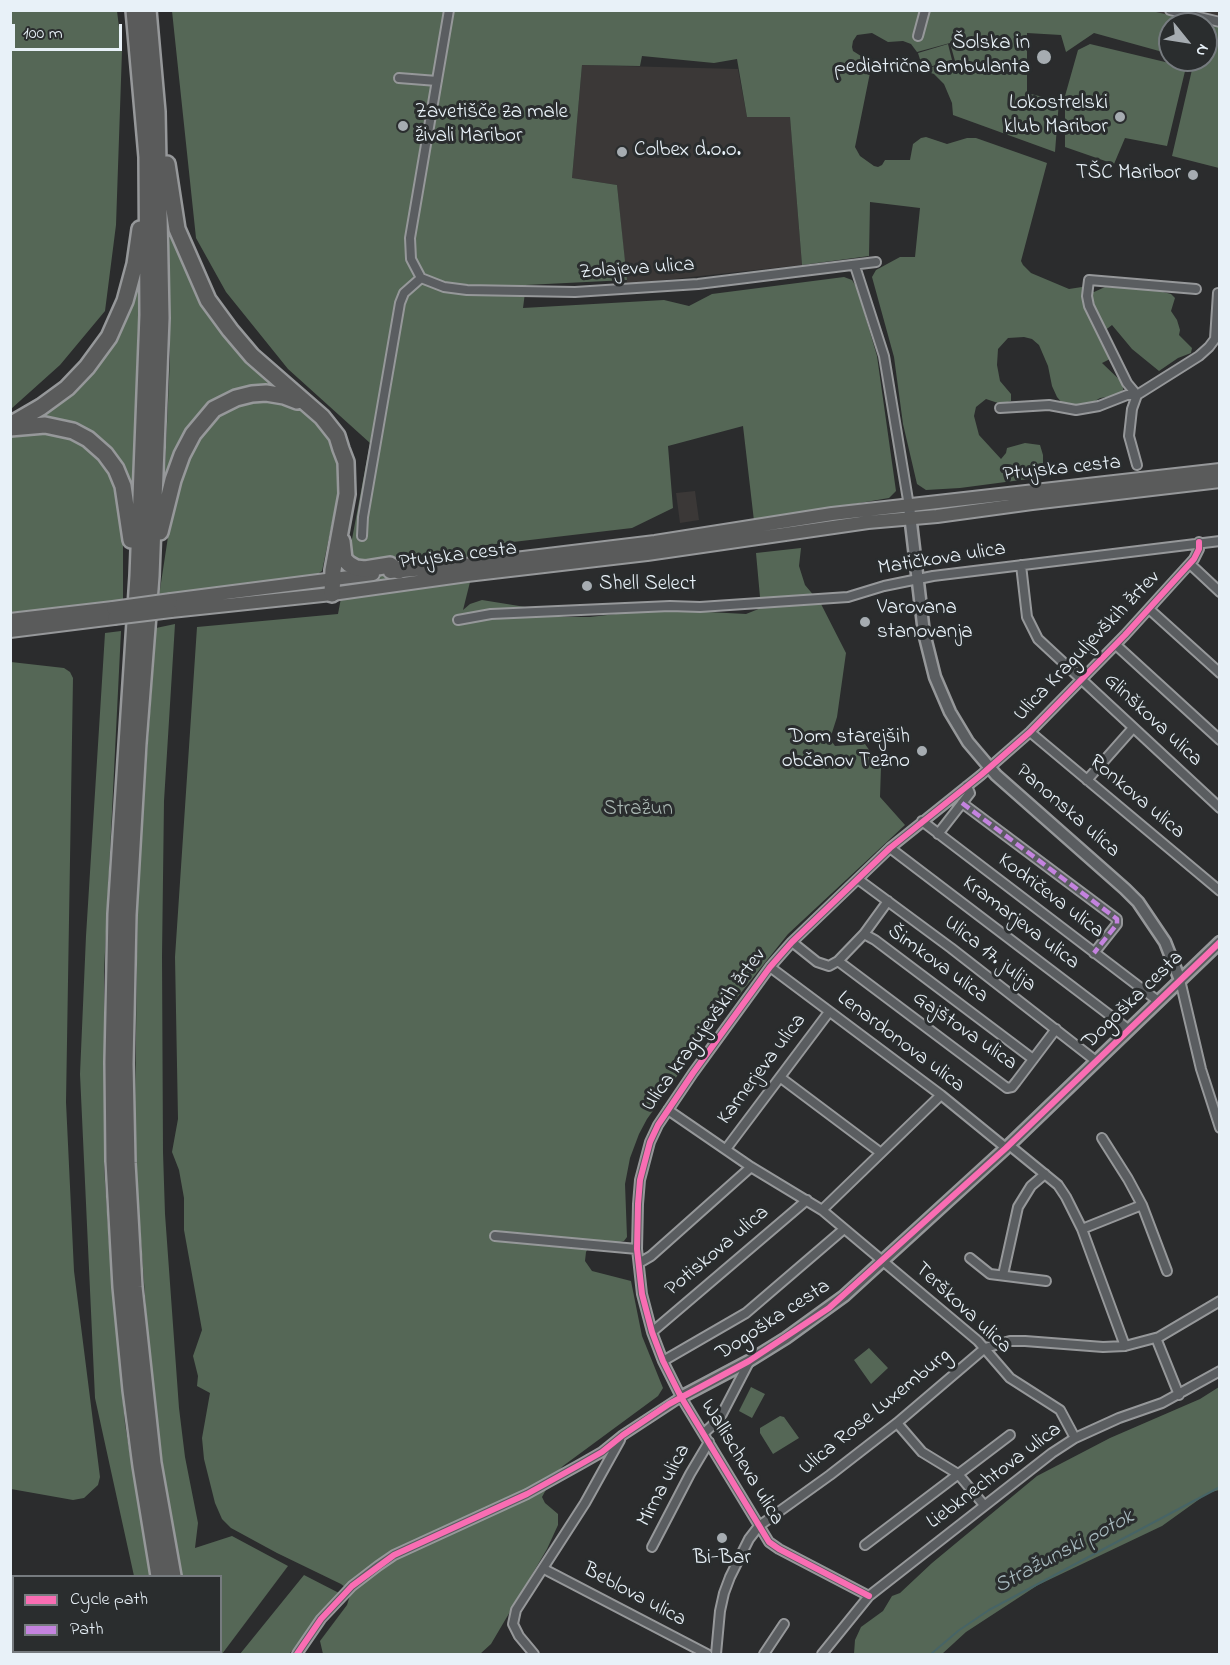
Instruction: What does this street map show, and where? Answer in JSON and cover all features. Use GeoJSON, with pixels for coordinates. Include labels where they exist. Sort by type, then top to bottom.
{"type":"FeatureCollection","features":[{"type":"Feature","properties":{"kind":"highway"},"geometry":{"type":"LineString","coordinates":[[134,10],[144,117],[148,315],[144,576],[138,743],[128,915],[125,1053],[127,1152],[134,1287],[144,1388],[153,1462],[172,1575]]}},
{"type":"Feature","properties":{"kind":"highway"},"geometry":{"type":"LineString","coordinates":[[148,10],[157,112],[161,318],[144,576],[116,914],[113,1051],[114,1161],[121,1287],[131,1390],[159,1575]]}},
{"type":"Feature","properties":{"kind":"highway"},"geometry":{"type":"LineString","coordinates":[[157,112],[163,124],[177,229],[208,300],[252,356],[322,417],[336,436],[346,462],[347,494],[332,586]]}},
{"type":"Feature","properties":{"kind":"highway"},"geometry":{"type":"LineString","coordinates":[[10,426],[67,388],[87,367],[109,337],[125,301],[135,264],[142,201],[147,189]]}},
{"type":"Feature","properties":{"kind":"highway"},"geometry":{"type":"LineString","coordinates":[[144,576],[157,562],[162,519],[173,480],[193,434],[204,419],[224,402],[252,394],[266,393],[284,396],[311,407]]}},
{"type":"Feature","properties":{"kind":"highway"},"geometry":{"type":"LineString","coordinates":[[10,426],[45,425],[73,431],[88,439],[105,454],[116,469],[123,486],[131,532],[131,566],[144,576]]}},
{"type":"Feature","properties":{"kind":"highway"},"geometry":{"type":"LineString","coordinates":[[342,528],[344,560],[349,564],[365,569],[390,565],[399,571]]}},
{"type":"Feature","properties":{"kind":"main road","name":"Ptujska cesta"},"geometry":{"type":"LineString","coordinates":[[332,586],[399,571],[655,542],[832,514],[1220,471]]}},
{"type":"Feature","properties":{"kind":"main road","name":"Ptujska cesta"},"geometry":{"type":"LineString","coordinates":[[10,631],[171,605],[670,551],[868,522],[911,519],[1220,481]]}},
{"type":"Feature","properties":{"kind":"main road","name":"Ptujska cesta"},"geometry":{"type":"LineString","coordinates":[[10,620],[114,613]]}},
{"type":"Feature","properties":{"kind":"street"},"geometry":{"type":"LineString","coordinates":[[362,536],[364,505],[400,303],[404,293],[422,278],[411,259],[410,238],[449,10]]}},
{"type":"Feature","properties":{"kind":"street"},"geometry":{"type":"LineString","coordinates":[[918,36],[925,10]]}},
{"type":"Feature","properties":{"kind":"street"},"geometry":{"type":"LineString","coordinates":[[1170,10],[1220,22]]}},
{"type":"Feature","properties":{"kind":"street"},"geometry":{"type":"LineString","coordinates":[[399,78],[437,81]]}},
{"type":"Feature","properties":{"kind":"street","name":"Zolajeva ulica"},"geometry":{"type":"LineString","coordinates":[[422,278],[444,287],[467,290],[575,292],[698,284],[876,262]]}},
{"type":"Feature","properties":{"kind":"street"},"geometry":{"type":"LineString","coordinates":[[855,266],[884,356],[911,519]]}},
{"type":"Feature","properties":{"kind":"street"},"geometry":{"type":"LineString","coordinates":[[1137,395],[1127,383],[1089,306],[1087,296],[1089,280],[1196,289]]}},
{"type":"Feature","properties":{"kind":"street"},"geometry":{"type":"LineString","coordinates":[[1000,408],[1049,405],[1076,410],[1099,406],[1127,395],[1137,395],[1199,356],[1209,347],[1215,339],[1218,293],[1220,293]]}},
{"type":"Feature","properties":{"kind":"street"},"geometry":{"type":"LineString","coordinates":[[1137,395],[1131,409],[1129,436],[1137,465]]}},
{"type":"Feature","properties":{"kind":"street","name":"Panonska ulica"},"geometry":{"type":"LineString","coordinates":[[911,519],[924,633],[938,683],[958,725],[968,742],[989,768],[1011,790],[1138,902],[1165,942],[1180,980],[1201,1069],[1220,1128]]}},
{"type":"Feature","properties":{"kind":"street","name":"Matičkova ulica"},"geometry":{"type":"LineString","coordinates":[[458,620],[491,614],[670,606],[700,608],[848,597],[884,586],[918,580],[1021,565],[1218,542]]}},
{"type":"Feature","properties":{"kind":"street","name":"Ulica Kraguljevških žrtev"},"geometry":{"type":"LineString","coordinates":[[989,768],[1030,732],[1116,645],[1190,564],[1197,555],[1199,543]]}},
{"type":"Feature","properties":{"kind":"street"},"geometry":{"type":"LineString","coordinates":[[1190,564],[1220,592]]}},
{"type":"Feature","properties":{"kind":"street","name":"Glinškova ulica"},"geometry":{"type":"LineString","coordinates":[[1021,565],[1027,617],[1038,639],[1220,808]]}},
{"type":"Feature","properties":{"kind":"street"},"geometry":{"type":"LineString","coordinates":[[1149,609],[1220,673]]}},
{"type":"Feature","properties":{"kind":"street"},"geometry":{"type":"LineString","coordinates":[[1116,645],[1220,741]]}},
{"type":"Feature","properties":{"kind":"street"},"geometry":{"type":"LineString","coordinates":[[1087,780],[1133,728]]}},
{"type":"Feature","properties":{"kind":"street","name":"Ronkova ulica"},"geometry":{"type":"LineString","coordinates":[[1030,732],[1220,891]]}},
{"type":"Feature","properties":{"kind":"street","name":"Ulica kragujevških žrtev"},"geometry":{"type":"LineString","coordinates":[[681,1397],[652,1332],[642,1294],[637,1249],[640,1180],[650,1142],[658,1125],[770,967],[792,942],[890,848],[989,768]]}},
{"type":"Feature","properties":{"kind":"street"},"geometry":{"type":"LineString","coordinates":[[938,834],[970,793],[967,786]]}},
{"type":"Feature","properties":{"kind":"street"},"geometry":{"type":"LineString","coordinates":[[962,803],[1117,919],[1117,924],[1094,953]]}},
{"type":"Feature","properties":{"kind":"street","name":"Kodričeva ulica"},"geometry":{"type":"LineString","coordinates":[[922,821],[1158,1001]]}},
{"type":"Feature","properties":{"kind":"street","name":"Kramarjeva ulica"},"geometry":{"type":"LineString","coordinates":[[890,848],[1128,1029]]}},
{"type":"Feature","properties":{"kind":"street","name":"Ulica 17. julija"},"geometry":{"type":"LineString","coordinates":[[859,880],[1096,1061]]}},
{"type":"Feature","properties":{"kind":"street"},"geometry":{"type":"LineString","coordinates":[[864,934],[888,901]]}},
{"type":"Feature","properties":{"kind":"street","name":"Šimkova ulica"},"geometry":{"type":"LineString","coordinates":[[838,961],[864,934],[1033,1059]]}},
{"type":"Feature","properties":{"kind":"street"},"geometry":{"type":"LineString","coordinates":[[792,942],[825,966],[833,965],[838,961]]}},
{"type":"Feature","properties":{"kind":"street","name":"Dogoška cesta"},"geometry":{"type":"LineString","coordinates":[[297,1654],[321,1619],[352,1586],[394,1555],[527,1494],[602,1452],[623,1435],[681,1397],[749,1360],[829,1308],[1008,1147],[1220,942]]}},
{"type":"Feature","properties":{"kind":"street","name":"Gajštova ulica"},"geometry":{"type":"LineString","coordinates":[[838,961],[1007,1088],[1012,1087],[1056,1029]]}},
{"type":"Feature","properties":{"kind":"street","name":"Lenardonova ulica"},"geometry":{"type":"LineString","coordinates":[[770,967],[1045,1174],[1066,1197],[1082,1229],[1125,1346]]}},
{"type":"Feature","properties":{"kind":"street","name":"Karnerjeva ulica"},"geometry":{"type":"LineString","coordinates":[[726,1149],[829,1012]]}},
{"type":"Feature","properties":{"kind":"street"},"geometry":{"type":"LineString","coordinates":[[781,1078],[881,1153]]}},
{"type":"Feature","properties":{"kind":"street"},"geometry":{"type":"LineString","coordinates":[[822,1210],[941,1095]]}},
{"type":"Feature","properties":{"kind":"street","name":"Terškova ulica"},"geometry":{"type":"LineString","coordinates":[[668,1110],[751,1167],[822,1210],[884,1260],[985,1348],[1010,1378],[1060,1410],[1075,1438]]}},
{"type":"Feature","properties":{"kind":"street"},"geometry":{"type":"LineString","coordinates":[[1102,1138],[1142,1205],[1167,1271]]}},
{"type":"Feature","properties":{"kind":"street"},"geometry":{"type":"LineString","coordinates":[[639,1263],[651,1256],[751,1167]]}},
{"type":"Feature","properties":{"kind":"street"},"geometry":{"type":"LineString","coordinates":[[1003,1275],[1018,1207],[1031,1186],[1045,1174]]}},
{"type":"Feature","properties":{"kind":"street","name":"Potiskova ulica"},"geometry":{"type":"LineString","coordinates":[[652,1332],[807,1200]]}},
{"type":"Feature","properties":{"kind":"street"},"geometry":{"type":"LineString","coordinates":[[1082,1229],[1142,1205]]}},
{"type":"Feature","properties":{"kind":"street"},"geometry":{"type":"LineString","coordinates":[[663,1361],[746,1313],[844,1229]]}},
{"type":"Feature","properties":{"kind":"street"},"geometry":{"type":"LineString","coordinates":[[495,1236],[637,1249]]}},
{"type":"Feature","properties":{"kind":"street"},"geometry":{"type":"LineString","coordinates":[[970,1258],[990,1274],[1046,1281]]}},
{"type":"Feature","properties":{"kind":"street","name":"Ulica Rose Luxemburg"},"geometry":{"type":"LineString","coordinates":[[716,1654],[720,1611],[727,1585],[749,1539],[759,1526],[897,1423],[985,1348],[997,1343],[1017,1341],[1103,1347],[1125,1346],[1156,1338],[1220,1302]]}},
{"type":"Feature","properties":{"kind":"street"},"geometry":{"type":"LineString","coordinates":[[1156,1338],[1179,1395]]}},
{"type":"Feature","properties":{"kind":"street","name":"Mirna ulica"},"geometry":{"type":"LineString","coordinates":[[704,1433],[722,1414],[749,1360]]}},
{"type":"Feature","properties":{"kind":"street","name":"Liebknechtova ulica"},"geometry":{"type":"LineString","coordinates":[[822,1654],[869,1596],[984,1505],[1075,1438],[1179,1395],[1220,1371]]}},
{"type":"Feature","properties":{"kind":"street","name":"Wallischeva ulica"},"geometry":{"type":"LineString","coordinates":[[681,1397],[769,1542],[869,1596]]}},
{"type":"Feature","properties":{"kind":"street"},"geometry":{"type":"LineString","coordinates":[[897,1423],[922,1452],[958,1474],[984,1505]]}},
{"type":"Feature","properties":{"kind":"street","name":"Dogoška cesta"},"geometry":{"type":"LineString","coordinates":[[534,1654],[519,1636],[513,1620],[516,1610],[585,1503],[623,1435]]}},
{"type":"Feature","properties":{"kind":"street"},"geometry":{"type":"LineString","coordinates":[[865,1545],[1010,1435]]}},
{"type":"Feature","properties":{"kind":"street","name":"Mirna ulica"},"geometry":{"type":"LineString","coordinates":[[652,1547],[709,1442]]}},
{"type":"Feature","properties":{"kind":"street","name":"Beblova ulica"},"geometry":{"type":"LineString","coordinates":[[544,1569],[707,1654]]}},
{"type":"Feature","properties":{"kind":"street"},"geometry":{"type":"LineString","coordinates":[[764,1654],[784,1624]]}},
{"type":"Feature","properties":{"kind":"shaded area"},"geometry":{"type":"Polygon","coordinates":[[[1147,11],[1219,11],[1219,26],[1218,12],[1158,13],[1147,11]]]}},
{"type":"Feature","properties":{"kind":"shaded area"},"geometry":{"type":"Polygon","coordinates":[[[582,65],[738,69],[747,117],[790,116],[802,265],[627,284],[617,185],[572,178],[582,65]]]}},
{"type":"Feature","properties":{"kind":"shaded area"},"geometry":{"type":"Polygon","coordinates":[[[695,491],[699,520],[680,523],[676,493],[695,491]]]}},
{"type":"Feature","properties":{"kind":"green space"},"geometry":{"type":"Polygon","coordinates":[[[11,10],[117,11],[122,51],[116,225],[105,311],[60,365],[11,409],[11,10]]]}},
{"type":"Feature","properties":{"kind":"green space","name":"Stražun"},"geometry":{"type":"Polygon","coordinates":[[[1147,10],[1158,12],[1158,51],[1094,33],[1066,52],[1061,35],[1027,33],[1027,93],[1059,101],[1055,152],[953,115],[952,103],[944,84],[934,74],[921,70],[955,61],[950,43],[917,52],[911,44],[903,41],[888,42],[872,33],[857,35],[853,41],[853,51],[872,63],[855,147],[860,156],[878,167],[885,160],[910,160],[913,144],[921,138],[926,137],[947,144],[967,138],[976,138],[1047,163],[1021,261],[1023,265],[1031,273],[1069,289],[1082,287],[1094,292],[1105,287],[1155,290],[1171,294],[1175,298],[1171,311],[1177,320],[1179,335],[1192,348],[1191,353],[1178,358],[1159,371],[1132,349],[1112,325],[1099,335],[1110,359],[1102,363],[1124,384],[1123,390],[1119,395],[1100,398],[1087,406],[1075,407],[1063,404],[1057,397],[1039,345],[1032,339],[1024,337],[1008,338],[998,349],[997,365],[1000,381],[1011,394],[1011,401],[1001,404],[986,399],[976,407],[974,416],[979,435],[1001,459],[1007,448],[1025,443],[1040,445],[1043,470],[1036,478],[960,488],[926,490],[917,484],[903,424],[894,357],[872,277],[876,270],[900,257],[915,257],[920,208],[870,202],[869,256],[802,265],[790,117],[747,117],[737,59],[714,63],[642,56],[640,66],[582,65],[572,178],[617,185],[627,280],[526,285],[523,308],[664,300],[689,306],[712,294],[844,277],[852,280],[857,288],[877,356],[896,491],[889,498],[754,521],[743,426],[668,446],[673,508],[632,528],[479,546],[463,610],[470,604],[482,600],[544,610],[557,617],[590,617],[669,610],[746,614],[761,608],[756,553],[801,548],[799,566],[805,585],[821,604],[846,653],[837,717],[830,739],[835,746],[865,744],[881,767],[880,797],[905,825],[788,934],[712,1029],[693,1040],[673,1083],[639,1134],[630,1158],[625,1184],[627,1237],[624,1241],[616,1243],[592,1241],[586,1252],[585,1261],[592,1271],[631,1281],[642,1336],[663,1388],[658,1396],[563,1466],[553,1477],[542,1497],[545,1503],[558,1514],[558,1525],[547,1549],[491,1644],[480,1654],[323,1654],[320,1641],[347,1605],[351,1592],[341,1584],[231,1528],[222,1519],[215,1503],[204,1459],[202,1438],[210,1393],[197,1386],[198,1376],[193,1356],[202,1330],[184,1230],[184,1198],[179,1170],[172,1152],[178,1119],[175,957],[197,627],[338,614],[370,443],[288,369],[226,292],[196,238],[172,11],[1147,10]]]}},
{"type":"Feature","properties":{"kind":"green space"},"geometry":{"type":"Polygon","coordinates":[[[1219,26],[1219,168],[1172,156],[1191,72],[1218,72],[1219,26]]]}},
{"type":"Feature","properties":{"kind":"green space"},"geometry":{"type":"Polygon","coordinates":[[[948,44],[952,60],[923,69],[918,53],[948,44]]]}},
{"type":"Feature","properties":{"kind":"green space","name":"Lokostrelski klub Maribor"},"geometry":{"type":"Polygon","coordinates":[[[1090,44],[1158,60],[1158,72],[1185,72],[1167,146],[1125,138],[1114,164],[1065,147],[1065,96],[1078,50],[1090,44]]]}},
{"type":"Feature","properties":{"kind":"green space"},"geometry":{"type":"Polygon","coordinates":[[[170,210],[194,281],[291,396],[218,401],[164,491],[170,358],[168,262],[170,228],[167,211],[170,210]]]}},
{"type":"Feature","properties":{"kind":"green space"},"geometry":{"type":"Polygon","coordinates":[[[140,257],[133,498],[130,498],[106,450],[23,421],[82,378],[140,257]]]}},
{"type":"Feature","properties":{"kind":"green space"},"geometry":{"type":"Polygon","coordinates":[[[266,396],[307,410],[335,444],[341,464],[341,480],[322,571],[311,578],[159,596],[173,504],[194,439],[225,405],[266,396]]]}},
{"type":"Feature","properties":{"kind":"green space"},"geometry":{"type":"Polygon","coordinates":[[[62,431],[99,453],[120,491],[123,515],[123,600],[38,613],[11,613],[11,435],[62,431]]]}},
{"type":"Feature","properties":{"kind":"green space"},"geometry":{"type":"Polygon","coordinates":[[[175,624],[164,801],[163,1152],[165,1214],[179,1408],[185,1457],[198,1523],[195,1548],[232,1536],[288,1566],[222,1654],[198,1653],[222,1653],[222,1575],[181,1575],[163,1467],[150,1365],[137,1186],[135,1110],[138,879],[156,628],[175,624]]]}},
{"type":"Feature","properties":{"kind":"green space"},"geometry":{"type":"Polygon","coordinates":[[[121,631],[104,972],[104,1166],[125,1424],[150,1575],[134,1575],[95,1398],[80,1074],[86,936],[105,633],[121,631]]]}},
{"type":"Feature","properties":{"kind":"green space"},"geometry":{"type":"Polygon","coordinates":[[[11,662],[64,668],[73,678],[66,1102],[74,1271],[100,1477],[98,1485],[84,1498],[73,1500],[11,1489],[11,662]]]}},
{"type":"Feature","properties":{"kind":"green space"},"geometry":{"type":"Polygon","coordinates":[[[869,1348],[888,1368],[871,1384],[854,1360],[869,1348]]]}},
{"type":"Feature","properties":{"kind":"green space"},"geometry":{"type":"Polygon","coordinates":[[[751,1387],[765,1394],[752,1418],[739,1411],[751,1387]]]}},
{"type":"Feature","properties":{"kind":"green space"},"geometry":{"type":"Polygon","coordinates":[[[1219,1387],[1219,1490],[1208,1493],[1162,1526],[1038,1585],[966,1632],[942,1654],[854,1654],[855,1640],[861,1627],[883,1611],[892,1596],[900,1593],[932,1563],[1037,1476],[1110,1438],[1200,1399],[1219,1387]]]}},
{"type":"Feature","properties":{"kind":"green space"},"geometry":{"type":"Polygon","coordinates":[[[780,1416],[784,1417],[799,1438],[773,1454],[760,1433],[760,1428],[780,1416]]]}},
{"type":"Feature","properties":{"kind":"green space"},"geometry":{"type":"Polygon","coordinates":[[[304,1575],[339,1593],[289,1654],[240,1654],[304,1575]]]}},
{"type":"Feature","properties":{"kind":"waterway","name":"Stražunski potok"},"geometry":{"type":"LineString","coordinates":[[931,1654],[958,1631],[989,1610],[1220,1487]]}},
{"type":"Feature","properties":{"kind":"marked path"},"geometry":{"type":"LineString","coordinates":[[962,803],[1117,919],[1117,924],[1094,953]]}},
{"type":"Feature","properties":{"kind":"cycle path"},"geometry":{"type":"LineString","coordinates":[[869,1596],[769,1542],[681,1397],[663,1361],[652,1332],[642,1294],[637,1249],[640,1180],[650,1142],[658,1125],[693,1073],[770,967],[792,942],[890,848],[981,775],[1030,732],[1125,635],[1194,559],[1199,549],[1199,542]]}},
{"type":"Feature","properties":{"kind":"cycle path"},"geometry":{"type":"LineString","coordinates":[[297,1654],[321,1619],[352,1586],[394,1555],[527,1494],[581,1464],[602,1452],[669,1404],[749,1361],[829,1308],[1006,1148],[1220,942]]}},
{"type":"Feature","properties":{"kind":"place","name":"Šolska in pediatrična ambulanta"},"geometry":{"type":"Point","coordinates":[1044,57]}},
{"type":"Feature","properties":{"kind":"place","name":"Lokostrelski klub Maribor"},"geometry":{"type":"Point","coordinates":[1120,117]}},
{"type":"Feature","properties":{"kind":"place","name":"Zavetišče za male živali Maribor"},"geometry":{"type":"Point","coordinates":[403,126]}},
{"type":"Feature","properties":{"kind":"place","name":"Colbex d.o.o."},"geometry":{"type":"Point","coordinates":[622,152]}},
{"type":"Feature","properties":{"kind":"place","name":"TŠC Maribor"},"geometry":{"type":"Point","coordinates":[1193,175]}},
{"type":"Feature","properties":{"kind":"place","name":"Shell Select"},"geometry":{"type":"Point","coordinates":[587,586]}},
{"type":"Feature","properties":{"kind":"place","name":"Varovana stanovanja"},"geometry":{"type":"Point","coordinates":[865,622]}},
{"type":"Feature","properties":{"kind":"place","name":"Dom starejših občanov Tezno"},"geometry":{"type":"Point","coordinates":[922,751]}},
{"type":"Feature","properties":{"kind":"place","name":"Bi-Bar"},"geometry":{"type":"Point","coordinates":[722,1538]}}]}
